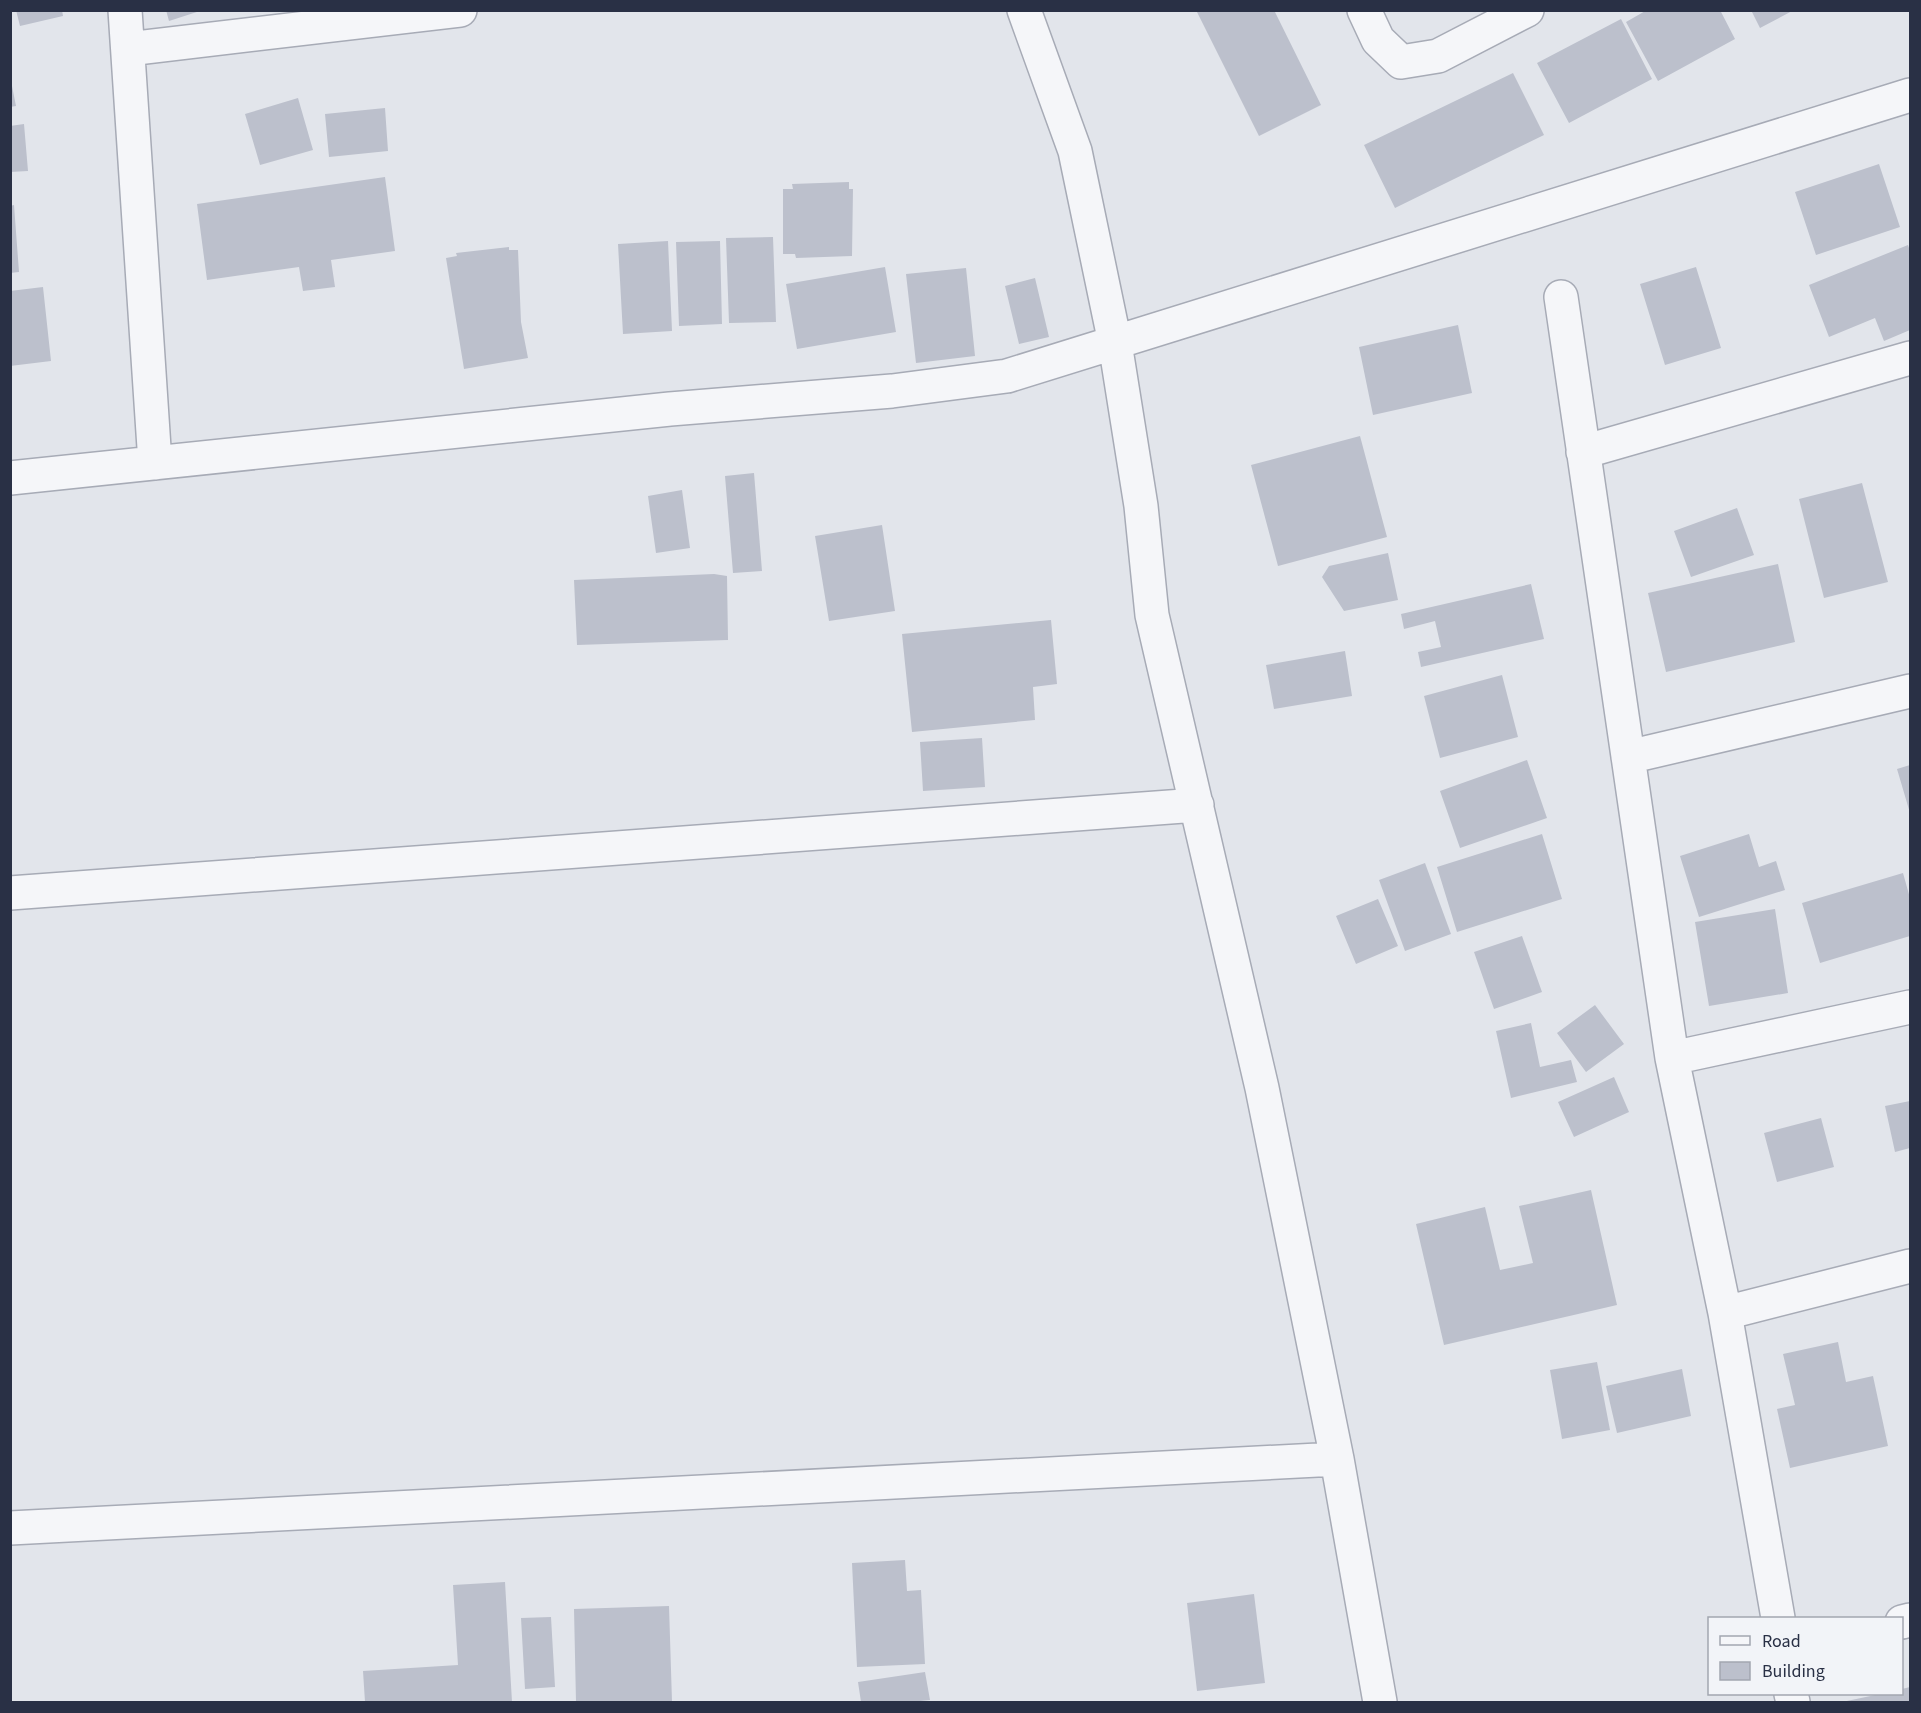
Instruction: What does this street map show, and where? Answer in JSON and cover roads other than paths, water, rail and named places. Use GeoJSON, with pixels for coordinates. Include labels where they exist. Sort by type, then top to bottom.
{"type":"FeatureCollection","features":[{"type":"Feature","properties":{"kind":"street"},"geometry":{"type":"LineString","coordinates":[[125,10],[154,463]]}},
{"type":"Feature","properties":{"kind":"street"},"geometry":{"type":"LineString","coordinates":[[128,48],[460,10]]}},
{"type":"Feature","properties":{"kind":"street"},"geometry":{"type":"LineString","coordinates":[[1024,10],[1075,151],[1115,344],[1141,506],[1152,615],[1262,1088],[1337,1459],[1380,1702]]}},
{"type":"Feature","properties":{"kind":"street"},"geometry":{"type":"LineString","coordinates":[[1364,10],[1378,40],[1401,62],[1438,56],[1527,10]]}},
{"type":"Feature","properties":{"kind":"street"},"geometry":{"type":"LineString","coordinates":[[10,478],[670,410],[892,391],[1007,376],[1911,95]]}},
{"type":"Feature","properties":{"kind":"street"},"geometry":{"type":"LineString","coordinates":[[1561,297],[1672,1058],[1725,1312],[1778,1617]]}},
{"type":"Feature","properties":{"kind":"street"},"geometry":{"type":"LineString","coordinates":[[1583,452],[1911,358]]}},
{"type":"Feature","properties":{"kind":"street"},"geometry":{"type":"LineString","coordinates":[[1628,757],[1911,691]]}},
{"type":"Feature","properties":{"kind":"street"},"geometry":{"type":"LineString","coordinates":[[10,893],[1197,805]]}},
{"type":"Feature","properties":{"kind":"street"},"geometry":{"type":"LineString","coordinates":[[1672,1058],[1911,1007]]}},
{"type":"Feature","properties":{"kind":"street"},"geometry":{"type":"LineString","coordinates":[[1725,1312],[1911,1266]]}},
{"type":"Feature","properties":{"kind":"street"},"geometry":{"type":"LineString","coordinates":[[10,1528],[1337,1459]]}}]}
